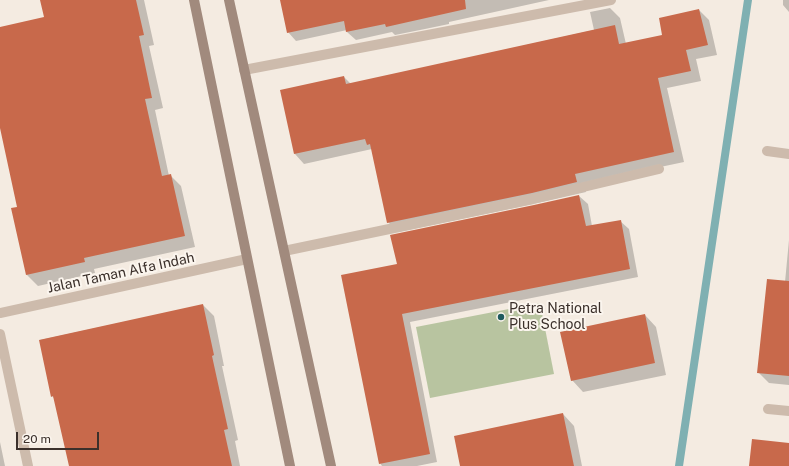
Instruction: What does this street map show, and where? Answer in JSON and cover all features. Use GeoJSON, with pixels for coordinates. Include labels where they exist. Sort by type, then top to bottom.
{"type":"FeatureCollection","features":[{"type":"Feature","properties":{"kind":"street"},"geometry":{"type":"LineString","coordinates":[[194,0],[290,466]]}},
{"type":"Feature","properties":{"kind":"street"},"geometry":{"type":"LineString","coordinates":[[229,0],[331,466]]}},
{"type":"Feature","properties":{"kind":"street"},"geometry":{"type":"LineString","coordinates":[[244,70],[611,0]]}},
{"type":"Feature","properties":{"kind":"street"},"geometry":{"type":"LineString","coordinates":[[767,151],[789,154]]}},
{"type":"Feature","properties":{"kind":"street"},"geometry":{"type":"LineString","coordinates":[[284,251],[534,199],[659,169]]}},
{"type":"Feature","properties":{"kind":"street","name":"Jalan Taman Alfa Indah"},"geometry":{"type":"LineString","coordinates":[[0,314],[247,259]]}},
{"type":"Feature","properties":{"kind":"street"},"geometry":{"type":"LineString","coordinates":[[0,334],[28,466]]}},
{"type":"Feature","properties":{"kind":"street"},"geometry":{"type":"LineString","coordinates":[[768,409],[789,411]]}},
{"type":"Feature","properties":{"kind":"green space"},"geometry":{"type":"Polygon","coordinates":[[[540,303],[554,374],[430,398],[416,327],[540,303]]]}},
{"type":"Feature","properties":{"kind":"building"},"geometry":{"type":"Polygon","coordinates":[[[40,0],[136,0],[144,35],[139,36],[152,98],[145,99],[162,176],[171,174],[185,236],[84,258],[85,262],[26,275],[11,208],[17,207],[0,128],[0,27],[44,17],[40,0]]]}},
{"type":"Feature","properties":{"kind":"building"},"geometry":{"type":"Polygon","coordinates":[[[280,0],[465,0],[466,9],[386,27],[385,24],[346,32],[344,21],[287,33],[280,0]]]}},
{"type":"Feature","properties":{"kind":"building"},"geometry":{"type":"Polygon","coordinates":[[[699,9],[708,45],[686,50],[691,71],[658,78],[674,152],[575,174],[577,182],[532,193],[387,223],[370,144],[367,145],[365,139],[294,154],[280,90],[344,76],[346,84],[615,25],[619,44],[662,35],[659,18],[699,9]]]}},
{"type":"Feature","properties":{"kind":"building"},"geometry":{"type":"Polygon","coordinates":[[[579,195],[586,226],[621,220],[630,269],[402,314],[430,454],[379,464],[341,275],[397,264],[390,235],[579,195]]]}},
{"type":"Feature","properties":{"kind":"building"},"geometry":{"type":"Polygon","coordinates":[[[767,279],[789,281],[789,376],[757,373],[767,279]]]}},
{"type":"Feature","properties":{"kind":"building"},"geometry":{"type":"Polygon","coordinates":[[[203,304],[214,355],[212,356],[228,429],[224,430],[232,466],[69,466],[53,396],[51,397],[39,340],[203,304]]]}},
{"type":"Feature","properties":{"kind":"building"},"geometry":{"type":"Polygon","coordinates":[[[645,314],[655,363],[571,381],[560,332],[645,314]]]}},
{"type":"Feature","properties":{"kind":"building"},"geometry":{"type":"Polygon","coordinates":[[[563,413],[574,466],[460,466],[454,436],[563,413]]]}},
{"type":"Feature","properties":{"kind":"building"},"geometry":{"type":"Polygon","coordinates":[[[752,439],[789,443],[789,466],[749,466],[752,439]]]}},
{"type":"Feature","properties":{"kind":"waterway"},"geometry":{"type":"LineString","coordinates":[[679,466],[748,0]]}},
{"type":"Feature","properties":{"kind":"place","name":"Petra National Plus School"},"geometry":{"type":"Point","coordinates":[501,317]}}]}
